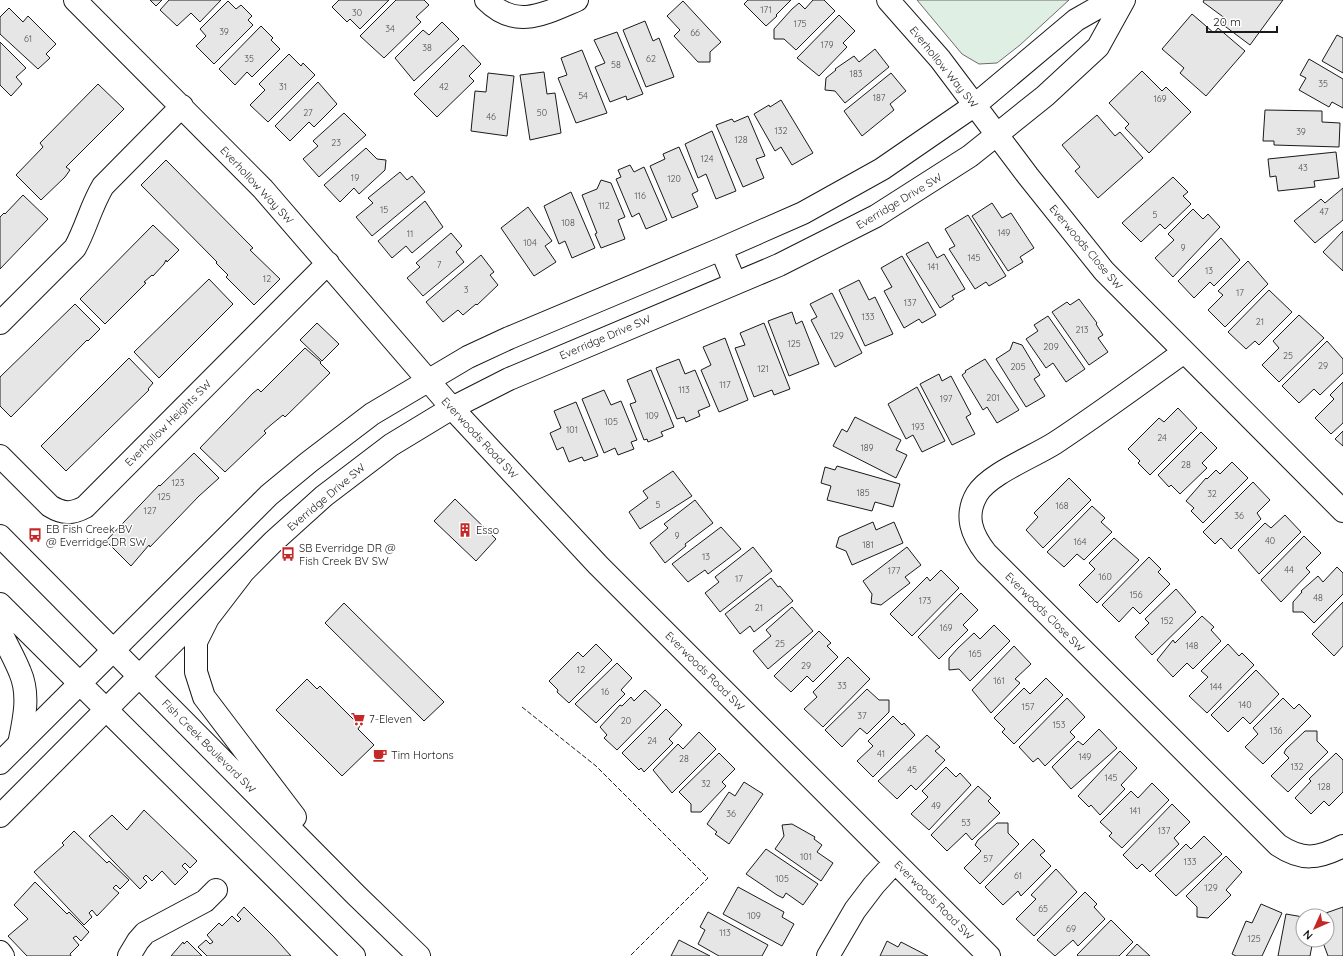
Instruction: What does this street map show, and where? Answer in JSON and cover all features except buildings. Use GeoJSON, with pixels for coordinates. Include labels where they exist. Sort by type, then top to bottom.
{"type":"FeatureCollection","features":[{"type":"Feature","properties":{"kind":"street","name":"Everhollow Way SW"},"geometry":{"type":"LineString","coordinates":[[75,0],[262,188],[427,380]]}},
{"type":"Feature","properties":{"kind":"street"},"geometry":{"type":"LineString","coordinates":[[486,0],[507,14],[526,18],[542,15],[577,0]]}},
{"type":"Feature","properties":{"kind":"street","name":"Everhollow Way SW"},"geometry":{"type":"LineString","coordinates":[[888,0],[920,35],[997,135]]}},
{"type":"Feature","properties":{"kind":"street"},"geometry":{"type":"LineString","coordinates":[[0,763],[269,495],[308,462],[372,414],[468,357],[509,338],[803,213],[854,186],[921,144],[975,105],[1076,20],[1110,0]]}},
{"type":"Feature","properties":{"kind":"street","name":"Everridge Drive SW"},"geometry":{"type":"LineString","coordinates":[[0,816],[84,734],[106,710],[241,575],[303,515],[356,470],[391,445],[452,408],[509,378],[734,283],[820,245],[876,216],[964,160],[1045,96],[1098,47],[1124,0]]}},
{"type":"Feature","properties":{"kind":"street"},"geometry":{"type":"LineString","coordinates":[[0,323],[75,248],[82,236],[95,200],[103,186],[182,106]]}},
{"type":"Feature","properties":{"kind":"street","name":"Everwoods Close SW"},"geometry":{"type":"LineString","coordinates":[[997,135],[1104,271],[1343,511]]}},
{"type":"Feature","properties":{"kind":"street"},"geometry":{"type":"LineString","coordinates":[[721,249],[734,283]]}},
{"type":"Feature","properties":{"kind":"street","name":"Everhollow Heights SW"},"geometry":{"type":"LineString","coordinates":[[0,456],[50,506],[59,512],[68,513],[85,506],[328,263]]}},
{"type":"Feature","properties":{"kind":"street","name":"Everwoods Close SW"},"geometry":{"type":"LineString","coordinates":[[1184,352],[1053,444],[985,483],[976,495],[972,507],[970,518],[972,531],[986,553],[1278,845],[1297,855],[1311,857],[1321,856],[1343,846]]}},
{"type":"Feature","properties":{"kind":"street","name":"Everwoods Road SW"},"geometry":{"type":"LineString","coordinates":[[427,380],[598,565],[989,956]]}},
{"type":"Feature","properties":{"kind":"street","name":"Fish Creek Boulevard SW"},"geometry":{"type":"LineString","coordinates":[[0,536],[356,895],[419,956]]}},
{"type":"Feature","properties":{"kind":"street"},"geometry":{"type":"LineString","coordinates":[[241,575],[208,618],[196,642],[196,672],[204,697],[225,727],[356,895]]}},
{"type":"Feature","properties":{"kind":"street"},"geometry":{"type":"LineString","coordinates":[[0,604],[354,956]]}},
{"type":"Feature","properties":{"kind":"street"},"geometry":{"type":"LineString","coordinates":[[0,630],[21,673],[25,690],[26,707],[19,744]]}},
{"type":"Feature","properties":{"kind":"street"},"geometry":{"type":"LineString","coordinates":[[828,956],[855,910],[874,885],[895,862]]}},
{"type":"Feature","properties":{"kind":"street"},"geometry":{"type":"LineString","coordinates":[[129,956],[138,941],[149,930],[205,901],[216,890]]}},
{"type":"Feature","properties":{"kind":"street"},"geometry":{"type":"LineString","coordinates":[[0,952],[3,956]]}},
{"type":"Feature","properties":{"kind":"green space"},"geometry":{"type":"Polygon","coordinates":[[[917,0],[1069,0],[1020,45],[997,63],[979,64],[962,54],[917,0]]]}},
{"type":"Feature","properties":{"kind":"fence"},"geometry":{"type":"LineString","coordinates":[[522,707],[596,766],[708,878],[630,956]]}},
{"type":"Feature","properties":{"kind":"place","name":"Esso"},"geometry":{"type":"Point","coordinates":[465,530]}},
{"type":"Feature","properties":{"kind":"place","name":"EB Fish Creek BV @ Everridge DR SW"},"geometry":{"type":"Point","coordinates":[35,535]}},
{"type":"Feature","properties":{"kind":"place","name":"SB Everridge DR @ Fish Creek BV SW"},"geometry":{"type":"Point","coordinates":[288,554]}},
{"type":"Feature","properties":{"kind":"place","name":"7-Eleven"},"geometry":{"type":"Point","coordinates":[358,719]}},
{"type":"Feature","properties":{"kind":"place","name":"Tim Hortons"},"geometry":{"type":"Point","coordinates":[380,755]}}]}
